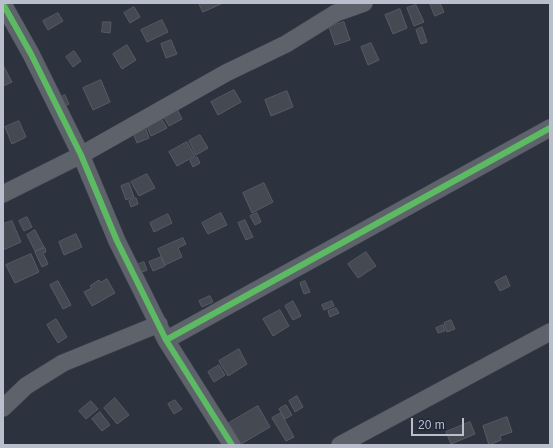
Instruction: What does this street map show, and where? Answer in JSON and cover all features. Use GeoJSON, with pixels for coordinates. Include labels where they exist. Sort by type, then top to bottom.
{"type":"FeatureCollection","features":[{"type":"Feature","properties":{"kind":"street"},"geometry":{"type":"LineString","coordinates":[[3,194],[81,155],[226,73],[286,44],[336,13],[364,3]]}},
{"type":"Feature","properties":{"kind":"street"},"geometry":{"type":"LineString","coordinates":[[3,4],[31,54],[81,155],[117,241],[166,340],[232,445]]}},
{"type":"Feature","properties":{"kind":"street"},"geometry":{"type":"LineString","coordinates":[[166,340],[550,128]]}},
{"type":"Feature","properties":{"kind":"street"},"geometry":{"type":"LineString","coordinates":[[3,408],[26,386],[63,363],[159,324]]}},
{"type":"Feature","properties":{"kind":"street"},"geometry":{"type":"LineString","coordinates":[[340,445],[550,332]]}},
{"type":"Feature","properties":{"kind":"building"},"geometry":{"type":"Polygon","coordinates":[[[199,3],[223,3],[203,12],[199,3]]]}},
{"type":"Feature","properties":{"kind":"building"},"geometry":{"type":"Polygon","coordinates":[[[430,3],[440,3],[444,12],[435,16],[430,3]]]}},
{"type":"Feature","properties":{"kind":"building"},"geometry":{"type":"Polygon","coordinates":[[[416,5],[424,22],[414,26],[407,8],[416,5]]]}},
{"type":"Feature","properties":{"kind":"building"},"geometry":{"type":"Polygon","coordinates":[[[134,7],[140,17],[130,23],[124,13],[134,7]]]}},
{"type":"Feature","properties":{"kind":"building"},"geometry":{"type":"Polygon","coordinates":[[[400,9],[407,28],[393,34],[385,15],[400,9]]]}},
{"type":"Feature","properties":{"kind":"building"},"geometry":{"type":"Polygon","coordinates":[[[58,13],[63,21],[48,30],[43,21],[58,13]]]}},
{"type":"Feature","properties":{"kind":"building"},"geometry":{"type":"Polygon","coordinates":[[[162,20],[168,32],[147,42],[141,30],[162,20]]]}},
{"type":"Feature","properties":{"kind":"building"},"geometry":{"type":"Polygon","coordinates":[[[103,22],[111,22],[110,33],[102,32],[103,22]]]}},
{"type":"Feature","properties":{"kind":"building"},"geometry":{"type":"Polygon","coordinates":[[[344,22],[350,40],[335,45],[329,27],[344,22]]]}},
{"type":"Feature","properties":{"kind":"building"},"geometry":{"type":"Polygon","coordinates":[[[422,27],[427,42],[421,44],[416,30],[422,27]]]}},
{"type":"Feature","properties":{"kind":"building"},"geometry":{"type":"Polygon","coordinates":[[[171,40],[177,54],[166,58],[161,44],[171,40]]]}},
{"type":"Feature","properties":{"kind":"building"},"geometry":{"type":"Polygon","coordinates":[[[371,43],[379,60],[368,65],[361,47],[371,43]]]}},
{"type":"Feature","properties":{"kind":"building"},"geometry":{"type":"Polygon","coordinates":[[[127,45],[136,60],[122,69],[113,54],[127,45]]]}},
{"type":"Feature","properties":{"kind":"building"},"geometry":{"type":"Polygon","coordinates":[[[74,51],[81,61],[73,67],[66,57],[74,51]]]}},
{"type":"Feature","properties":{"kind":"building"},"geometry":{"type":"Polygon","coordinates":[[[3,65],[12,82],[3,86],[3,65]]]}},
{"type":"Feature","properties":{"kind":"building"},"geometry":{"type":"Polygon","coordinates":[[[101,80],[110,102],[93,110],[83,88],[101,80]]]}},
{"type":"Feature","properties":{"kind":"building"},"geometry":{"type":"Polygon","coordinates":[[[234,90],[241,102],[218,115],[211,102],[234,90]]]}},
{"type":"Feature","properties":{"kind":"building"},"geometry":{"type":"Polygon","coordinates":[[[287,91],[293,107],[271,116],[265,100],[287,91]]]}},
{"type":"Feature","properties":{"kind":"building"},"geometry":{"type":"Polygon","coordinates":[[[65,95],[69,104],[61,108],[57,99],[65,95]]]}},
{"type":"Feature","properties":{"kind":"building"},"geometry":{"type":"Polygon","coordinates":[[[177,109],[182,119],[169,126],[163,116],[177,109]]]}},
{"type":"Feature","properties":{"kind":"building"},"geometry":{"type":"Polygon","coordinates":[[[161,118],[167,128],[151,136],[147,126],[161,118]]]}},
{"type":"Feature","properties":{"kind":"building"},"geometry":{"type":"Polygon","coordinates":[[[19,121],[26,137],[12,144],[5,127],[19,121]]]}},
{"type":"Feature","properties":{"kind":"building"},"geometry":{"type":"Polygon","coordinates":[[[145,126],[149,138],[137,143],[132,130],[145,126]]]}},
{"type":"Feature","properties":{"kind":"building"},"geometry":{"type":"Polygon","coordinates":[[[200,135],[208,148],[196,155],[189,141],[200,135]]]}},
{"type":"Feature","properties":{"kind":"building"},"geometry":{"type":"Polygon","coordinates":[[[187,142],[195,156],[177,166],[169,152],[187,142]]]}},
{"type":"Feature","properties":{"kind":"building"},"geometry":{"type":"Polygon","coordinates":[[[197,157],[200,163],[193,167],[190,161],[197,157]]]}},
{"type":"Feature","properties":{"kind":"building"},"geometry":{"type":"Polygon","coordinates":[[[147,174],[155,188],[139,196],[131,182],[147,174]]]}},
{"type":"Feature","properties":{"kind":"building"},"geometry":{"type":"Polygon","coordinates":[[[129,183],[134,197],[126,200],[121,186],[129,183]]]}},
{"type":"Feature","properties":{"kind":"building"},"geometry":{"type":"Polygon","coordinates":[[[264,183],[273,202],[252,213],[243,193],[264,183]]]}},
{"type":"Feature","properties":{"kind":"building"},"geometry":{"type":"Polygon","coordinates":[[[136,198],[138,204],[131,207],[129,201],[136,198]]]}},
{"type":"Feature","properties":{"kind":"building"},"geometry":{"type":"Polygon","coordinates":[[[221,213],[227,225],[208,234],[202,223],[221,213]]]}},
{"type":"Feature","properties":{"kind":"building"},"geometry":{"type":"Polygon","coordinates":[[[257,213],[261,222],[255,225],[250,216],[257,213]]]}},
{"type":"Feature","properties":{"kind":"building"},"geometry":{"type":"Polygon","coordinates":[[[168,214],[172,223],[154,232],[150,223],[168,214]]]}},
{"type":"Feature","properties":{"kind":"building"},"geometry":{"type":"Polygon","coordinates":[[[27,217],[32,227],[24,231],[19,221],[27,217]]]}},
{"type":"Feature","properties":{"kind":"building"},"geometry":{"type":"Polygon","coordinates":[[[245,220],[253,237],[246,240],[238,223],[245,220]]]}},
{"type":"Feature","properties":{"kind":"building"},"geometry":{"type":"Polygon","coordinates":[[[12,221],[21,242],[3,250],[3,224],[12,221]]]}},
{"type":"Feature","properties":{"kind":"building"},"geometry":{"type":"Polygon","coordinates":[[[35,230],[44,247],[35,251],[27,235],[35,230]]]}},
{"type":"Feature","properties":{"kind":"building"},"geometry":{"type":"Polygon","coordinates":[[[76,234],[82,247],[64,255],[59,242],[76,234]]]}},
{"type":"Feature","properties":{"kind":"building"},"geometry":{"type":"Polygon","coordinates":[[[183,238],[186,244],[178,248],[182,257],[165,265],[158,249],[183,238]]]}},
{"type":"Feature","properties":{"kind":"building"},"geometry":{"type":"Polygon","coordinates":[[[45,248],[46,252],[43,253],[48,264],[42,267],[35,252],[45,248]]]}},
{"type":"Feature","properties":{"kind":"building"},"geometry":{"type":"Polygon","coordinates":[[[366,252],[376,266],[358,278],[348,264],[366,252]]]}},
{"type":"Feature","properties":{"kind":"building"},"geometry":{"type":"Polygon","coordinates":[[[31,254],[39,272],[15,283],[6,265],[31,254]]]}},
{"type":"Feature","properties":{"kind":"building"},"geometry":{"type":"Polygon","coordinates":[[[161,257],[165,266],[153,271],[149,262],[161,257]]]}},
{"type":"Feature","properties":{"kind":"building"},"geometry":{"type":"Polygon","coordinates":[[[144,262],[147,270],[140,273],[137,265],[144,262]]]}},
{"type":"Feature","properties":{"kind":"building"},"geometry":{"type":"Polygon","coordinates":[[[506,276],[510,286],[500,291],[495,282],[506,276]]]}},
{"type":"Feature","properties":{"kind":"building"},"geometry":{"type":"Polygon","coordinates":[[[107,279],[115,293],[92,306],[84,292],[92,288],[90,286],[99,280],[101,282],[107,279]]]}},
{"type":"Feature","properties":{"kind":"building"},"geometry":{"type":"Polygon","coordinates":[[[58,281],[71,305],[63,309],[50,285],[58,281]]]}},
{"type":"Feature","properties":{"kind":"building"},"geometry":{"type":"Polygon","coordinates":[[[305,281],[310,292],[304,294],[300,283],[305,281]]]}},
{"type":"Feature","properties":{"kind":"building"},"geometry":{"type":"Polygon","coordinates":[[[210,296],[213,302],[202,307],[199,301],[210,296]]]}},
{"type":"Feature","properties":{"kind":"building"},"geometry":{"type":"Polygon","coordinates":[[[293,301],[301,316],[293,320],[285,306],[293,301]]]}},
{"type":"Feature","properties":{"kind":"building"},"geometry":{"type":"Polygon","coordinates":[[[332,301],[334,306],[324,310],[322,305],[332,301]]]}},
{"type":"Feature","properties":{"kind":"building"},"geometry":{"type":"Polygon","coordinates":[[[336,308],[339,313],[330,317],[328,311],[336,308]]]}},
{"type":"Feature","properties":{"kind":"building"},"geometry":{"type":"Polygon","coordinates":[[[280,310],[289,326],[273,336],[263,319],[280,310]]]}},
{"type":"Feature","properties":{"kind":"building"},"geometry":{"type":"Polygon","coordinates":[[[56,319],[67,337],[58,343],[47,325],[56,319]]]}},
{"type":"Feature","properties":{"kind":"building"},"geometry":{"type":"Polygon","coordinates":[[[451,320],[455,329],[447,332],[444,323],[451,320]]]}},
{"type":"Feature","properties":{"kind":"building"},"geometry":{"type":"Polygon","coordinates":[[[443,325],[445,331],[438,333],[436,328],[443,325]]]}},
{"type":"Feature","properties":{"kind":"building"},"geometry":{"type":"Polygon","coordinates":[[[239,349],[247,364],[228,376],[219,361],[239,349]]]}},
{"type":"Feature","properties":{"kind":"building"},"geometry":{"type":"Polygon","coordinates":[[[219,365],[225,375],[214,382],[208,372],[219,365]]]}},
{"type":"Feature","properties":{"kind":"building"},"geometry":{"type":"Polygon","coordinates":[[[297,396],[303,407],[295,412],[289,401],[297,396]]]}},
{"type":"Feature","properties":{"kind":"building"},"geometry":{"type":"Polygon","coordinates":[[[115,398],[129,415],[117,424],[104,408],[115,398]]]}},
{"type":"Feature","properties":{"kind":"building"},"geometry":{"type":"Polygon","coordinates":[[[175,400],[182,409],[174,414],[168,404],[175,400]]]}},
{"type":"Feature","properties":{"kind":"building"},"geometry":{"type":"Polygon","coordinates":[[[91,401],[98,409],[86,419],[79,411],[91,401]]]}},
{"type":"Feature","properties":{"kind":"building"},"geometry":{"type":"Polygon","coordinates":[[[286,405],[292,415],[285,419],[279,409],[286,405]]]}},
{"type":"Feature","properties":{"kind":"building"},"geometry":{"type":"Polygon","coordinates":[[[258,406],[270,427],[241,444],[229,423],[258,406]]]}},
{"type":"Feature","properties":{"kind":"building"},"geometry":{"type":"Polygon","coordinates":[[[100,412],[110,425],[102,431],[92,419],[100,412]]]}},
{"type":"Feature","properties":{"kind":"building"},"geometry":{"type":"Polygon","coordinates":[[[281,413],[294,437],[286,441],[272,418],[281,413]]]}},
{"type":"Feature","properties":{"kind":"building"},"geometry":{"type":"Polygon","coordinates":[[[507,417],[512,432],[500,436],[501,440],[489,445],[483,426],[507,417]]]}},
{"type":"Feature","properties":{"kind":"building"},"geometry":{"type":"Polygon","coordinates":[[[470,422],[475,434],[451,444],[446,432],[470,422]]]}},
{"type":"Feature","properties":{"kind":"cycle path"},"geometry":{"type":"LineString","coordinates":[[3,4],[31,54],[81,155],[117,241],[166,340],[232,445]]}},
{"type":"Feature","properties":{"kind":"cycle path"},"geometry":{"type":"LineString","coordinates":[[166,340],[550,128]]}}]}
